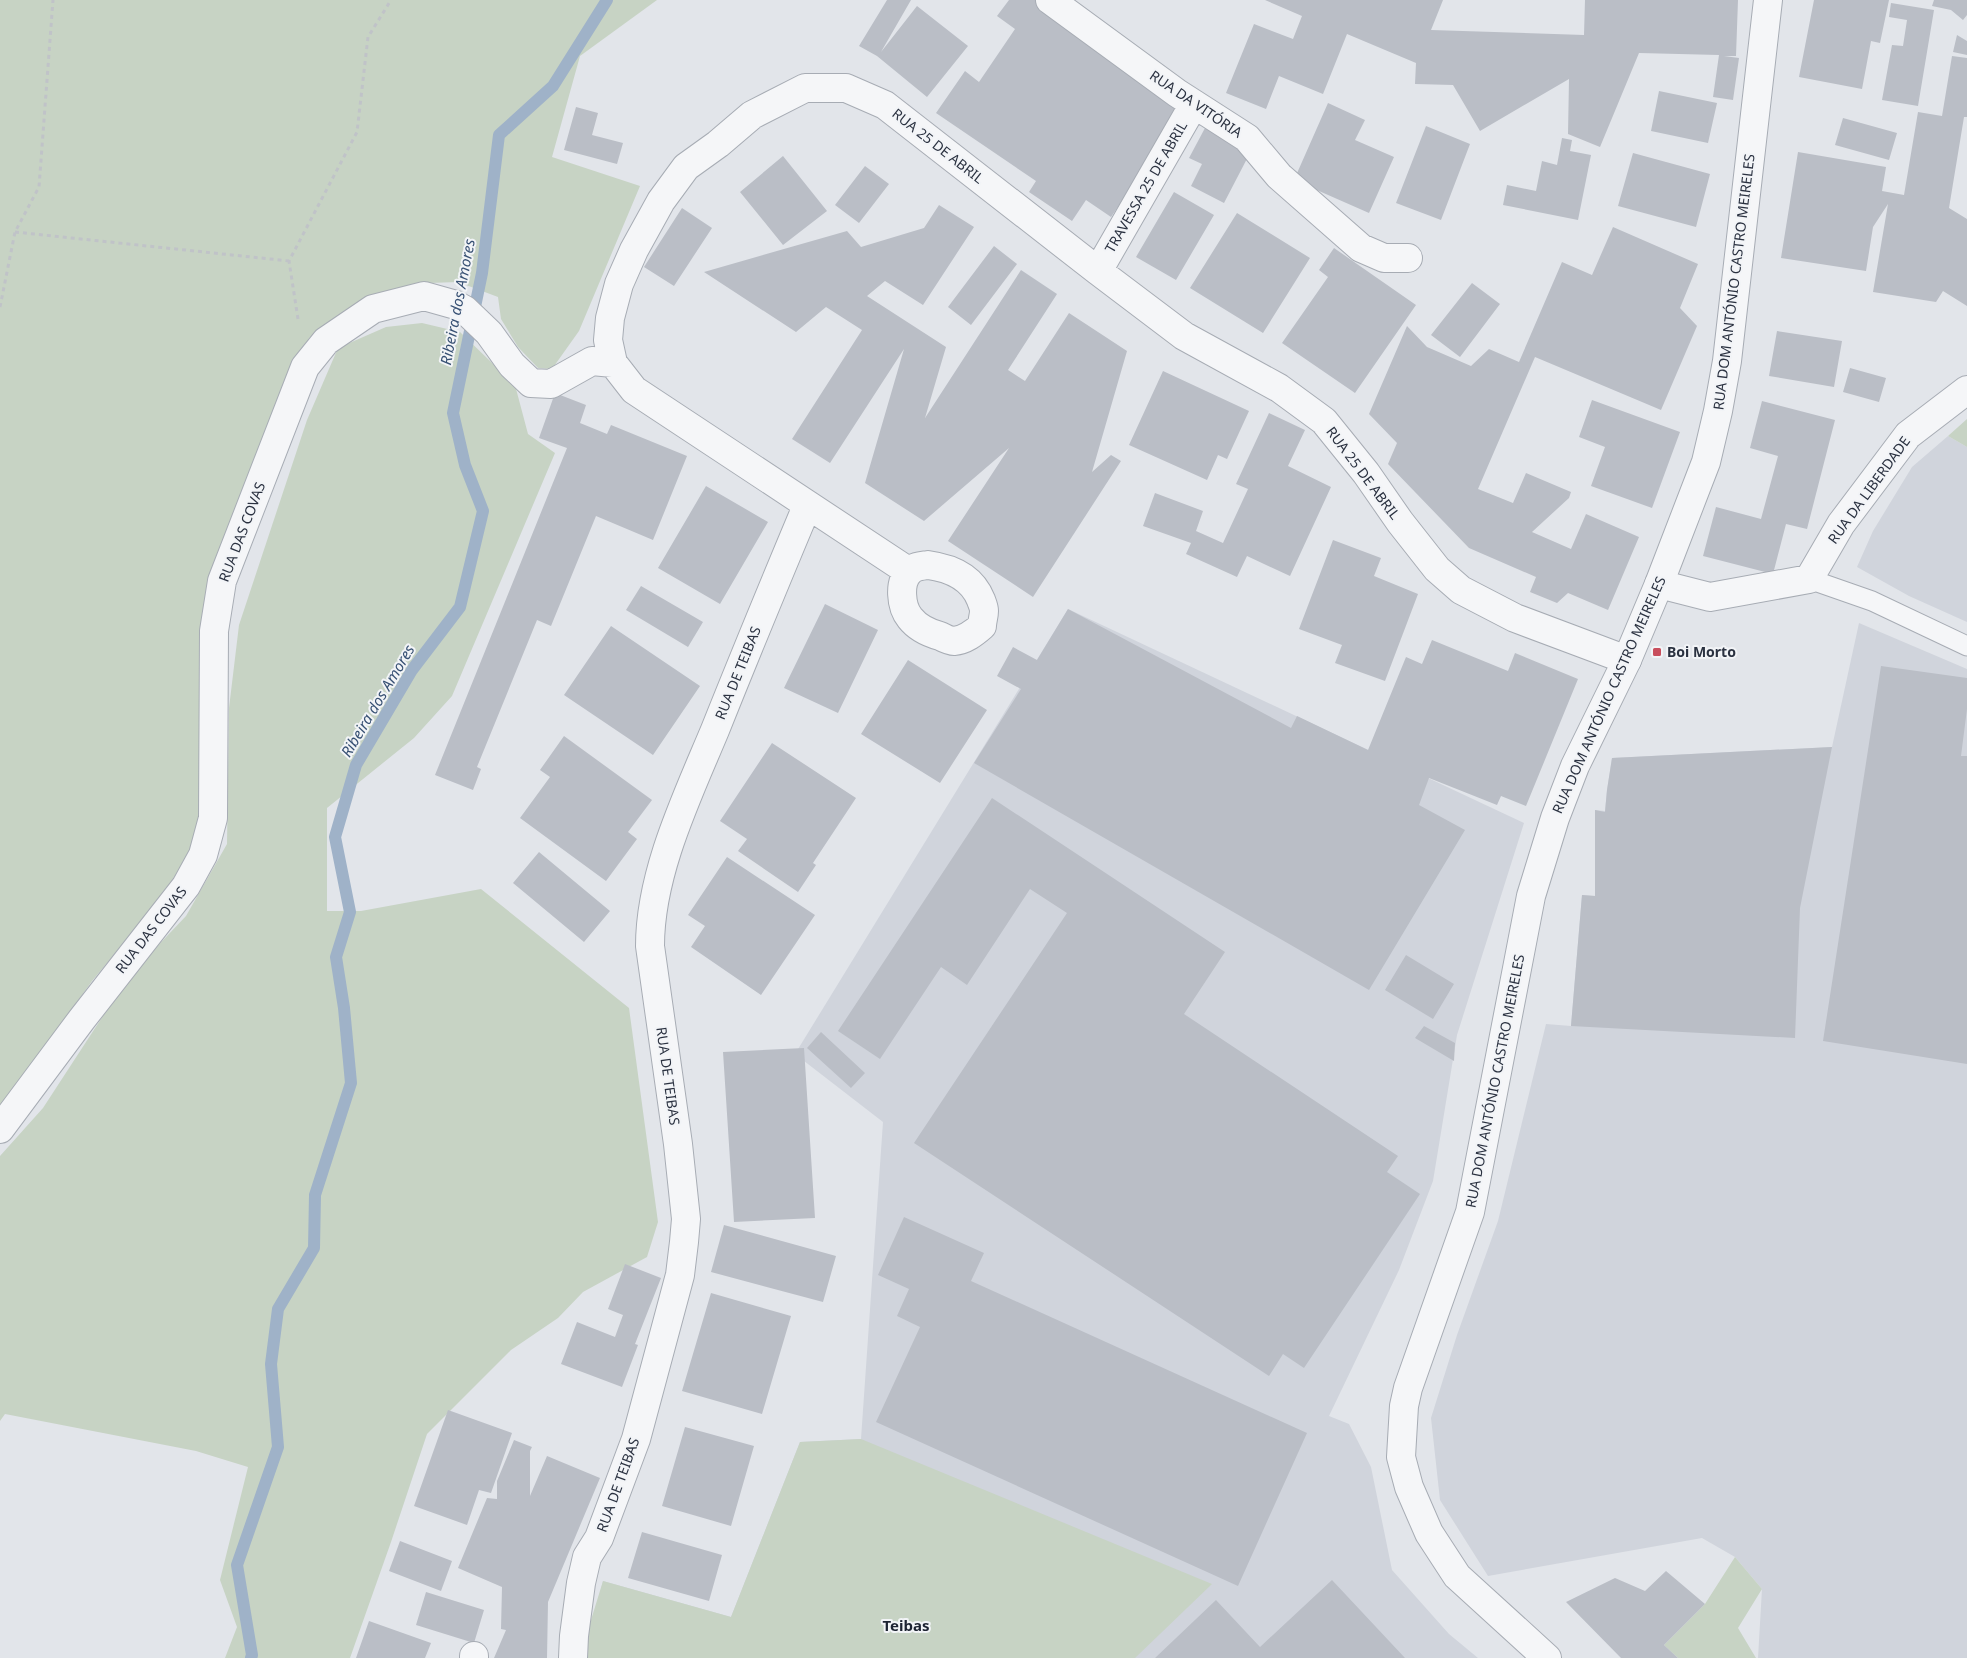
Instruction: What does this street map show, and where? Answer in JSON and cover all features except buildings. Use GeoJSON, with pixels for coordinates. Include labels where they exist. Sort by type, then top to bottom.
{"type":"FeatureCollection","features":[{"type":"Feature","properties":{"kind":"street","name":"RUA DA VITÓRIA"},"geometry":{"type":"LineString","coordinates":[[1050,0],[1194,104],[1247,138],[1279,176],[1360,248],[1384,258],[1408,258]]}},
{"type":"Feature","properties":{"kind":"street","name":"RUA DOM ANTÓNIO CASTRO MEIRELES"},"geometry":{"type":"LineString","coordinates":[[1547,1658],[1457,1576],[1429,1533],[1409,1487],[1401,1457],[1403,1420],[1408,1388],[1470,1212],[1530,896],[1555,818],[1575,766],[1627,660],[1659,584],[1706,462],[1718,412],[1727,361],[1768,0]]}},
{"type":"Feature","properties":{"kind":"street","name":"RUA 25 DE ABRIL"},"geometry":{"type":"LineString","coordinates":[[908,571],[634,390],[613,364],[608,340],[610,318],[619,284],[634,250],[661,201],[686,167],[752,116],[806,88],[846,88],[885,104],[1184,336],[1279,388],[1324,421],[1366,473],[1400,522],[1437,569],[1461,590],[1515,618],[1627,660]]}},
{"type":"Feature","properties":{"kind":"street","name":"TRAVESSA 25 DE ABRIL"},"geometry":{"type":"LineString","coordinates":[[1098,271],[1194,104]]}},
{"type":"Feature","properties":{"kind":"street","name":"RUA DAS COVAS"},"geometry":{"type":"LineString","coordinates":[[0,1129],[87,1012],[186,886],[203,855],[213,818],[214,631],[222,581],[305,367],[326,341],[373,309],[424,296],[456,305],[464,310],[489,333],[512,365],[531,383],[551,384],[592,361],[613,364]]}},
{"type":"Feature","properties":{"kind":"street","name":"RUA DA LIBERDADE"},"geometry":{"type":"LineString","coordinates":[[1809,579],[1840,524],[1908,435],[1967,390]]}},
{"type":"Feature","properties":{"kind":"street","name":"RUA DE TEIBAS"},"geometry":{"type":"LineString","coordinates":[[573,1658],[578,1600],[587,1557],[599,1538],[636,1439],[680,1275],[684,1242],[686,1219],[678,1144],[650,946],[650,922],[654,896],[666,852],[694,780],[807,506]]}},
{"type":"Feature","properties":{"kind":"street"},"geometry":{"type":"LineString","coordinates":[[1659,584],[1710,597],[1809,579]]}},
{"type":"Feature","properties":{"kind":"lane"},"geometry":{"type":"LineString","coordinates":[[1809,579],[1872,601],[1967,646]]}},
{"type":"Feature","properties":{"kind":"path"},"geometry":{"type":"LineString","coordinates":[[0,307],[15,232],[40,187],[53,0]]}},
{"type":"Feature","properties":{"kind":"path"},"geometry":{"type":"LineString","coordinates":[[305,367],[289,261],[357,132],[368,37],[391,0]]}},
{"type":"Feature","properties":{"kind":"path"},"geometry":{"type":"LineString","coordinates":[[15,232],[289,261]]}},
{"type":"Feature","properties":{"kind":"shaded area"},"geometry":{"type":"Polygon","coordinates":[[[1948,436],[1967,447],[1967,622],[1909,596],[1857,567],[1873,531],[1912,467],[1948,436]]]}},
{"type":"Feature","properties":{"kind":"shaded area"},"geometry":{"type":"Polygon","coordinates":[[[1068,609],[1524,823],[1457,1035],[1433,1181],[1399,1270],[1329,1416],[1349,1424],[1371,1467],[1392,1570],[1449,1634],[1478,1658],[584,1658],[603,1581],[731,1617],[800,1442],[861,1439],[883,1122],[795,1054],[1068,609]]]}},
{"type":"Feature","properties":{"kind":"shaded area"},"geometry":{"type":"Polygon","coordinates":[[[1859,623],[1967,669],[1967,1658],[1758,1658],[1762,1589],[1735,1557],[1702,1538],[1488,1576],[1440,1500],[1431,1418],[1457,1335],[1498,1221],[1546,1024],[1571,1026],[1582,895],[1595,896],[1595,810],[1605,811],[1612,758],[1832,747],[1859,623]]]}},
{"type":"Feature","properties":{"kind":"green space"},"geometry":{"type":"Polygon","coordinates":[[[0,0],[657,0],[580,56],[552,157],[640,186],[579,331],[552,369],[538,368],[518,347],[501,319],[498,297],[458,282],[429,283],[355,305],[309,338],[255,459],[213,567],[201,810],[196,842],[162,897],[92,981],[31,1067],[0,1106],[0,0]]]}},
{"type":"Feature","properties":{"kind":"green space"},"geometry":{"type":"Polygon","coordinates":[[[422,323],[460,332],[515,385],[528,434],[555,453],[452,696],[414,738],[327,808],[327,911],[361,911],[481,889],[629,1008],[658,1222],[647,1257],[583,1292],[558,1318],[511,1350],[427,1434],[350,1658],[225,1658],[237,1627],[220,1580],[248,1467],[196,1451],[5,1414],[0,1421],[0,1156],[43,1108],[129,976],[186,916],[227,844],[229,708],[239,625],[307,420],[338,348],[386,327],[422,323]]]}},
{"type":"Feature","properties":{"kind":"green space"},"geometry":{"type":"Polygon","coordinates":[[[1967,419],[1967,447],[1948,436],[1967,419]]]}},
{"type":"Feature","properties":{"kind":"green space"},"geometry":{"type":"Polygon","coordinates":[[[861,1439],[1212,1584],[1135,1658],[584,1658],[583,1646],[603,1581],[731,1617],[800,1442],[861,1439]]]}},
{"type":"Feature","properties":{"kind":"green space"},"geometry":{"type":"Polygon","coordinates":[[[1735,1557],[1762,1589],[1738,1628],[1756,1658],[1678,1658],[1664,1645],[1705,1604],[1735,1557]]]}},
{"type":"Feature","properties":{"kind":"waterway","name":"Ribeira dos Amores"},"geometry":{"type":"LineString","coordinates":[[251,1658],[237,1565],[278,1447],[271,1364],[278,1309],[314,1248],[315,1195],[351,1083],[344,1008],[336,957],[350,912],[335,837],[356,765],[412,670],[460,607],[483,511],[465,465],[453,413],[482,273],[499,135],[553,86],[607,0]]}},
{"type":"Feature","properties":{"kind":"place","name":"Boi Morto"},"geometry":{"type":"Point","coordinates":[1657,652]}},
{"type":"Feature","properties":{"kind":"district","name":"Teibas"},"geometry":{"type":"Point","coordinates":[906,1626]}}]}
